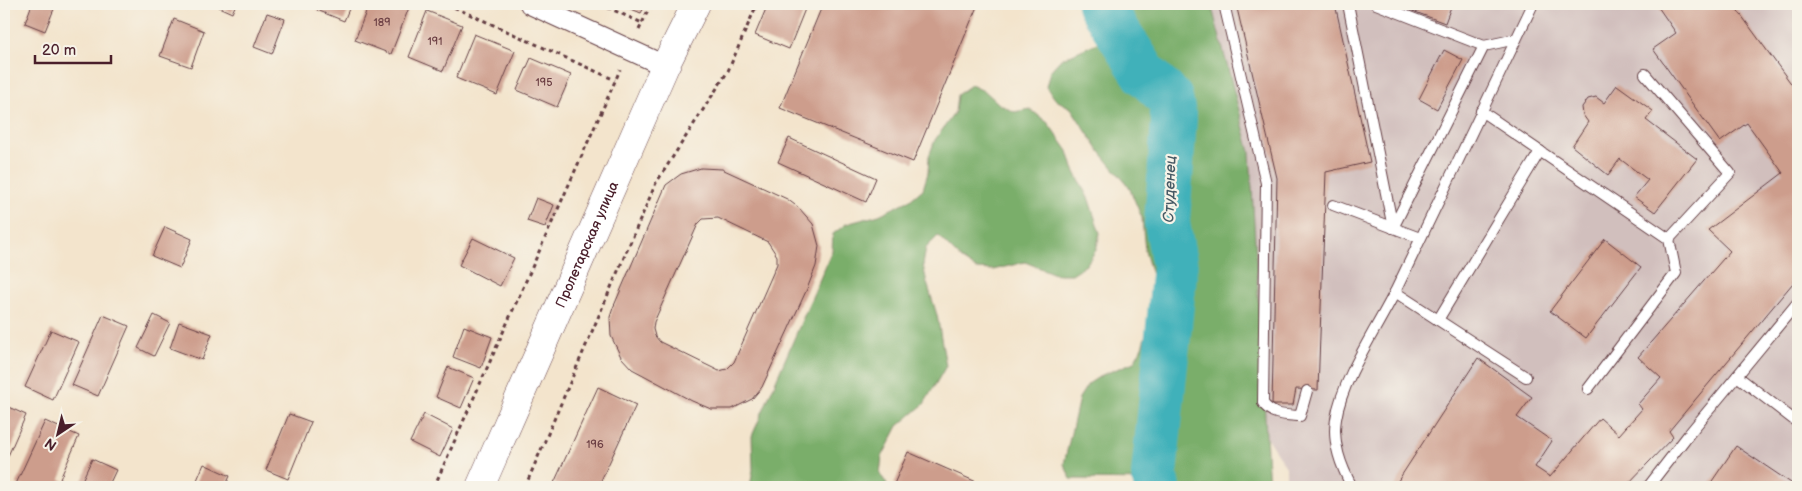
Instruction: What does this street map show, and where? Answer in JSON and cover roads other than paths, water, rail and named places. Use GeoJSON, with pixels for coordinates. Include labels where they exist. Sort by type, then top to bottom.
{"type":"FeatureCollection","features":[{"type":"Feature","properties":{"kind":"main road","name":"Пролетарская улица"},"geometry":{"type":"LineString","coordinates":[[480,487],[665,66],[696,4]]}},
{"type":"Feature","properties":{"kind":"street"},"geometry":{"type":"LineString","coordinates":[[530,4],[665,66]]}},
{"type":"Feature","properties":{"kind":"lane"},"geometry":{"type":"LineString","coordinates":[[1224,4],[1266,183],[1263,403],[1272,412],[1300,416],[1307,391]]}},
{"type":"Feature","properties":{"kind":"lane"},"geometry":{"type":"LineString","coordinates":[[1348,4],[1393,228]]}},
{"type":"Feature","properties":{"kind":"lane"},"geometry":{"type":"LineString","coordinates":[[1376,4],[1484,46],[1516,39]]}},
{"type":"Feature","properties":{"kind":"lane"},"geometry":{"type":"LineString","coordinates":[[1352,487],[1338,456],[1335,437],[1340,401],[1395,292],[1533,4]]}},
{"type":"Feature","properties":{"kind":"lane"},"geometry":{"type":"LineString","coordinates":[[1393,228],[1484,46]]}},
{"type":"Feature","properties":{"kind":"lane"},"geometry":{"type":"LineString","coordinates":[[1645,74],[1730,173],[1670,239]]}},
{"type":"Feature","properties":{"kind":"lane"},"geometry":{"type":"LineString","coordinates":[[1482,111],[1670,239],[1676,273],[1588,389]]}},
{"type":"Feature","properties":{"kind":"lane"},"geometry":{"type":"LineString","coordinates":[[1438,320],[1540,151]]}},
{"type":"Feature","properties":{"kind":"lane"},"geometry":{"type":"LineString","coordinates":[[1333,205],[1420,238]]}},
{"type":"Feature","properties":{"kind":"lane"},"geometry":{"type":"LineString","coordinates":[[1395,292],[1526,377]]}},
{"type":"Feature","properties":{"kind":"lane"},"geometry":{"type":"LineString","coordinates":[[1648,487],[1689,434],[1798,302]]}},
{"type":"Feature","properties":{"kind":"lane"},"geometry":{"type":"LineString","coordinates":[[1737,376],[1798,423]]}},
{"type":"Feature","properties":{"kind":"waterway","name":"Студенец"},"geometry":{"type":"LineString","coordinates":[[1100,4],[1145,74],[1170,98],[1174,119],[1167,223],[1175,266],[1154,474],[1157,487]]}}]}
